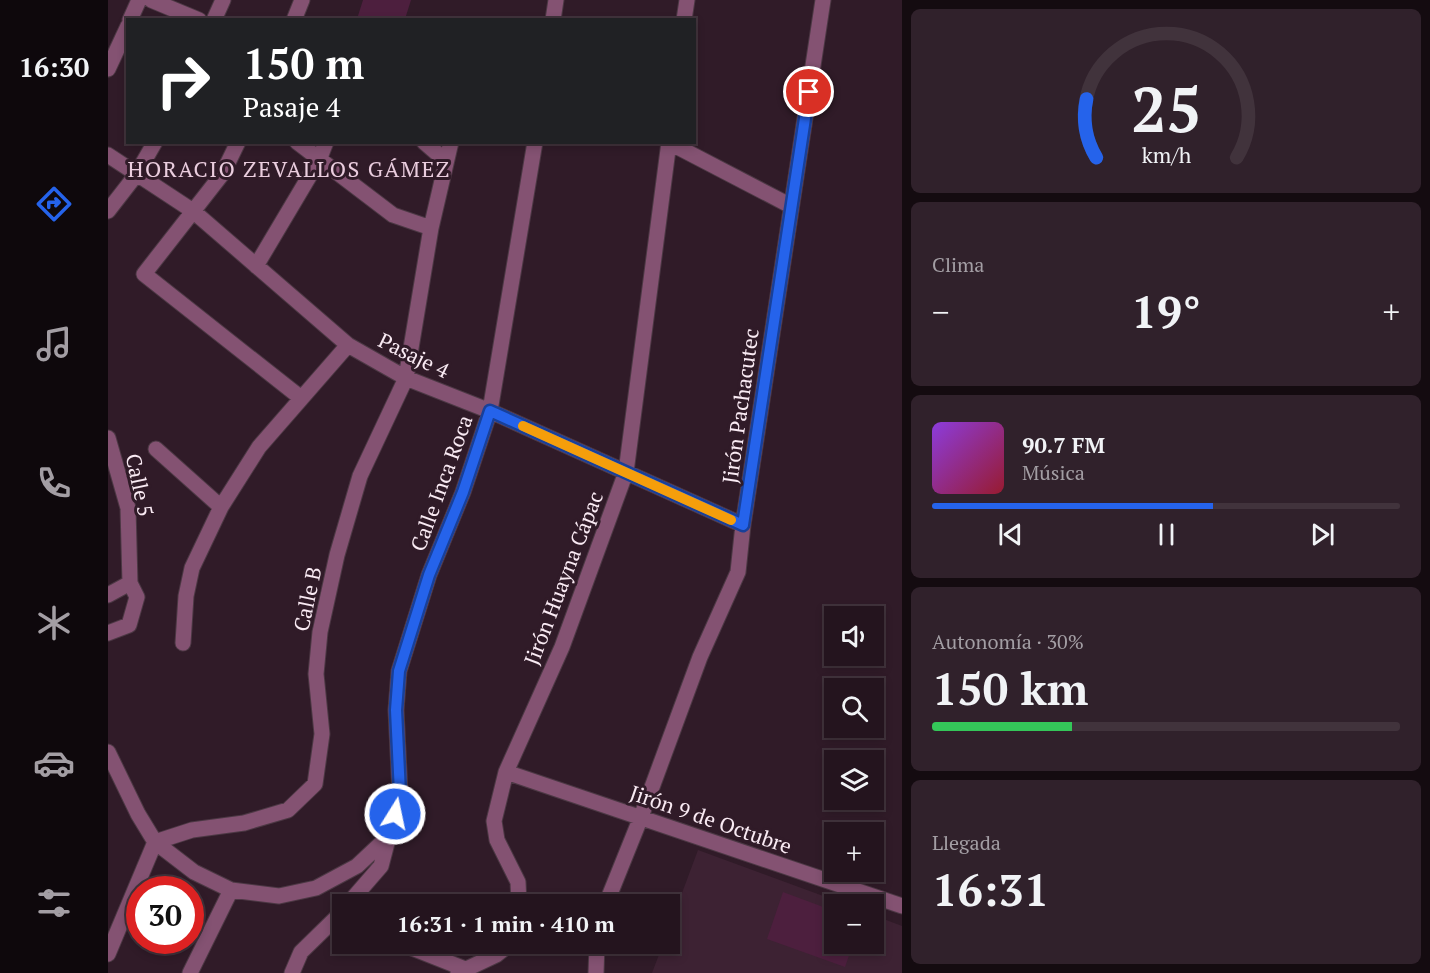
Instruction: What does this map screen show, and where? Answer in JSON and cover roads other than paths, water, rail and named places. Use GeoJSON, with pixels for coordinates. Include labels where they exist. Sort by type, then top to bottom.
{"type":"FeatureCollection","features":[{"type":"Feature","properties":{"kind":"street"},"geometry":{"type":"LineString","coordinates":[[131,18],[139,0]]}},
{"type":"Feature","properties":{"kind":"street"},"geometry":{"type":"LineString","coordinates":[[151,0],[194,18]]}},
{"type":"Feature","properties":{"kind":"street"},"geometry":{"type":"LineString","coordinates":[[215,18],[223,0]]}},
{"type":"Feature","properties":{"kind":"street"},"geometry":{"type":"LineString","coordinates":[[295,18],[302,0]]}},
{"type":"Feature","properties":{"kind":"street"},"geometry":{"type":"LineString","coordinates":[[554,18],[556,0]]}},
{"type":"Feature","properties":{"kind":"street"},"geometry":{"type":"LineString","coordinates":[[684,18],[687,0]]}},
{"type":"Feature","properties":{"kind":"street","name":"Jirón Pachacutec"},"geometry":{"type":"LineString","coordinates":[[610,894],[700,657],[738,572],[743,525],[823,0]]}},
{"type":"Feature","properties":{"kind":"street"},"geometry":{"type":"LineString","coordinates":[[108,69],[126,30]]}},
{"type":"Feature","properties":{"kind":"street"},"geometry":{"type":"LineString","coordinates":[[108,211],[136,175],[154,144]]}},
{"type":"Feature","properties":{"kind":"street"},"geometry":{"type":"LineString","coordinates":[[237,144],[223,173],[144,274],[301,398]]}},
{"type":"Feature","properties":{"kind":"street"},"geometry":{"type":"LineString","coordinates":[[299,144],[393,215],[431,228]]}},
{"type":"Feature","properties":{"kind":"street"},"geometry":{"type":"LineString","coordinates":[[256,266],[319,160],[325,144]]}},
{"type":"Feature","properties":{"kind":"street"},"geometry":{"type":"LineString","coordinates":[[426,144],[446,161]]}},
{"type":"Feature","properties":{"kind":"street","name":"Calle B"},"geometry":{"type":"LineString","coordinates":[[154,842],[192,830],[244,823],[288,810],[315,784],[322,734],[316,674],[320,632],[360,476],[406,378],[431,228],[451,144]]}},
{"type":"Feature","properties":{"kind":"street","name":"Calle Inca Roca"},"geometry":{"type":"LineString","coordinates":[[357,894],[381,866],[400,793],[396,710],[399,671],[429,575],[463,492],[490,411],[535,144]]}},
{"type":"Feature","properties":{"kind":"street","name":"Jirón Huayna Cápac"},"geometry":{"type":"LineString","coordinates":[[519,894],[518,882],[497,840],[494,821],[506,772],[562,647],[626,472],[668,144]]}},
{"type":"Feature","properties":{"kind":"street"},"geometry":{"type":"LineString","coordinates":[[670,144],[791,206]]}},
{"type":"Feature","properties":{"kind":"street","name":"Pasaje 4"},"geometry":{"type":"LineString","coordinates":[[108,155],[193,211],[348,345],[406,378],[490,411],[743,525]]}},
{"type":"Feature","properties":{"kind":"street"},"geometry":{"type":"LineString","coordinates":[[183,643],[186,596],[192,568],[221,507],[259,447],[348,345]]}},
{"type":"Feature","properties":{"kind":"street","name":"Calle 5"},"geometry":{"type":"LineString","coordinates":[[108,438],[128,508],[130,584],[137,597],[129,625],[108,633]]}},
{"type":"Feature","properties":{"kind":"street"},"geometry":{"type":"LineString","coordinates":[[156,449],[221,507]]}},
{"type":"Feature","properties":{"kind":"street"},"geometry":{"type":"LineString","coordinates":[[108,595],[130,584]]}},
{"type":"Feature","properties":{"kind":"street"},"geometry":{"type":"LineString","coordinates":[[108,752],[115,785],[154,842],[194,872],[231,890],[279,896],[316,888],[357,866],[390,835]]}},
{"type":"Feature","properties":{"kind":"street","name":"Jirón 9 de Octubre"},"geometry":{"type":"LineString","coordinates":[[506,772],[902,906]]}},
{"type":"Feature","properties":{"kind":"street"},"geometry":{"type":"LineString","coordinates":[[108,954],[154,842]]}},
{"type":"Feature","properties":{"kind":"street"},"geometry":{"type":"LineString","coordinates":[[190,973],[231,890]]}},
{"type":"Feature","properties":{"kind":"street"},"geometry":{"type":"LineString","coordinates":[[292,973],[301,952],[332,924]]}},
{"type":"Feature","properties":{"kind":"street"},"geometry":{"type":"LineString","coordinates":[[424,954],[462,971],[497,954]]}},
{"type":"Feature","properties":{"kind":"street"},"geometry":{"type":"LineString","coordinates":[[596,973],[597,954]]}},
{"type":"Feature","properties":{"kind":"district","name":"HORACIO ZEVALLOS GÁMEZ"},"geometry":{"type":"Point","coordinates":[289,168]}}]}
